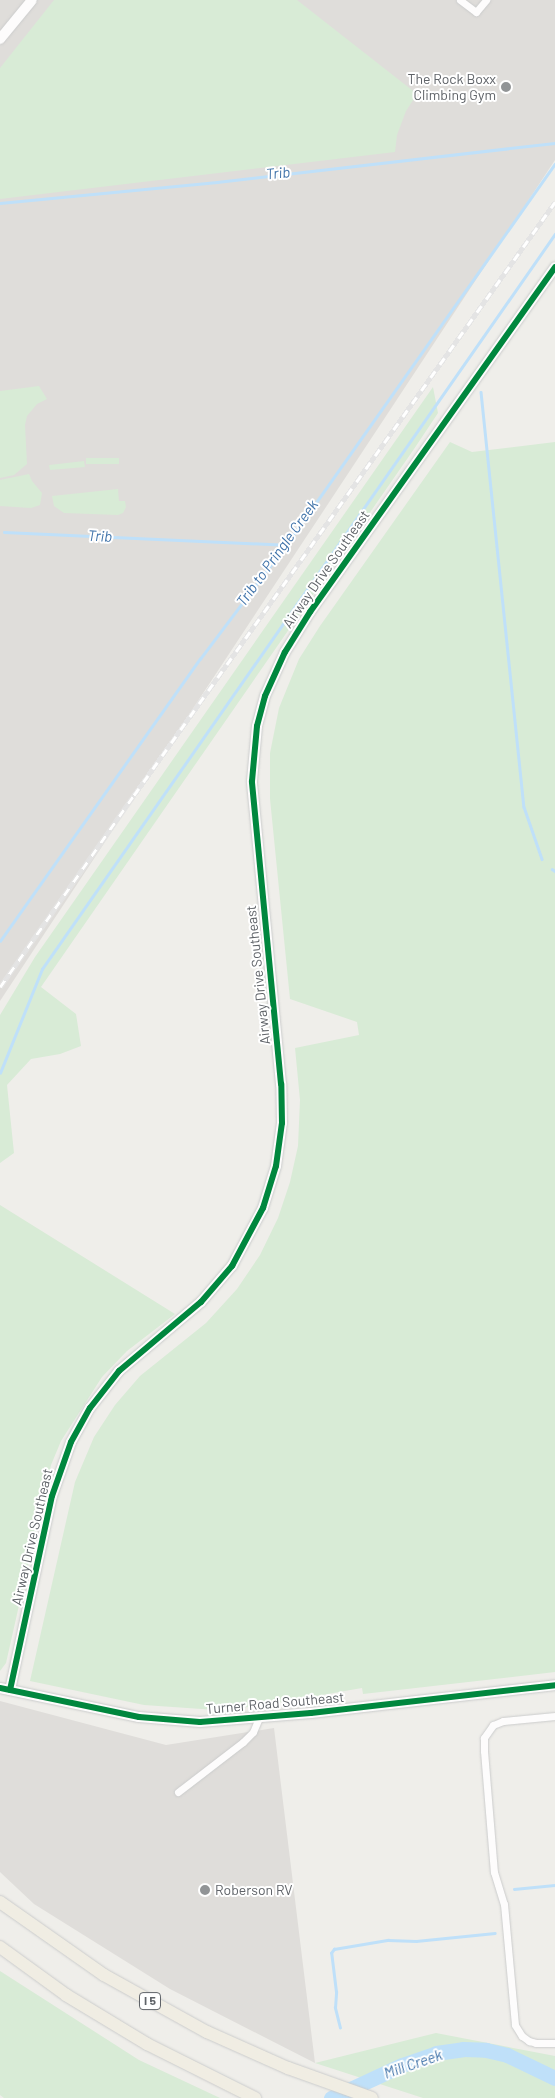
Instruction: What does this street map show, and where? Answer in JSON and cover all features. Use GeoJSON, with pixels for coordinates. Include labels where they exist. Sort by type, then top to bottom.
{"type":"FeatureCollection","features":[{"type":"Feature","properties":{"kind":"highway","name":"I 5"},"geometry":{"type":"LineString","coordinates":[[0,1902],[80,1959],[207,2032],[312,2077],[372,2098]]}},
{"type":"Feature","properties":{"kind":"highway"},"geometry":{"type":"LineString","coordinates":[[0,1947],[66,1995],[138,2039],[255,2098]]}},
{"type":"Feature","properties":{"kind":"street"},"geometry":{"type":"LineString","coordinates":[[0,39],[32,0]]}},
{"type":"Feature","properties":{"kind":"street"},"geometry":{"type":"LineString","coordinates":[[460,0],[476,12],[486,0]]}},
{"type":"Feature","properties":{"kind":"street","name":"Airway Drive Southeast"},"geometry":{"type":"LineString","coordinates":[[5,1689],[52,1496],[71,1442],[90,1408],[119,1371],[201,1302],[232,1266],[257,1222],[268,1195],[276,1166],[281,1130],[281,1084],[252,781],[257,726],[266,696],[285,652],[310,612],[555,267]]}},
{"type":"Feature","properties":{"kind":"street","name":"Turner Road Southeast"},"geometry":{"type":"LineString","coordinates":[[5,1689],[139,1717],[200,1722],[259,1718],[555,1686]]}},
{"type":"Feature","properties":{"kind":"street"},"geometry":{"type":"LineString","coordinates":[[555,1716],[503,1721],[493,1725],[484,1738],[484,1751],[494,1872],[504,1904],[515,2025],[522,2036],[530,2041],[555,2043]]}},
{"type":"Feature","properties":{"kind":"street"},"geometry":{"type":"LineString","coordinates":[[178,1792],[243,1742],[253,1732],[259,1718]]}},
{"type":"Feature","properties":{"kind":"shaded area"},"geometry":{"type":"Polygon","coordinates":[[[0,0],[555,0],[555,160],[0,1001],[0,0]]]}},
{"type":"Feature","properties":{"kind":"shaded area"},"geometry":{"type":"Polygon","coordinates":[[[0,1701],[166,1745],[274,1728],[315,2063],[170,1989],[34,1904],[0,1872],[0,1701]]]}},
{"type":"Feature","properties":{"kind":"green space"},"geometry":{"type":"Polygon","coordinates":[[[54,0],[297,0],[417,94],[406,111],[397,135],[395,152],[0,199],[0,68],[54,0]]]}},
{"type":"Feature","properties":{"kind":"green space"},"geometry":{"type":"Polygon","coordinates":[[[39,386],[47,399],[37,404],[27,416],[25,425],[27,464],[14,475],[0,478],[0,391],[39,386]]]}},
{"type":"Feature","properties":{"kind":"green space"},"geometry":{"type":"Polygon","coordinates":[[[433,387],[438,413],[41,987],[76,1014],[81,1046],[60,1054],[31,1059],[7,1085],[14,1153],[0,1163],[0,1015],[35,957],[433,387]]]}},
{"type":"Feature","properties":{"kind":"green space"},"geometry":{"type":"Polygon","coordinates":[[[450,442],[472,452],[555,442],[555,1672],[363,1694],[362,1688],[259,1706],[216,1710],[144,1705],[30,1681],[75,1482],[94,1437],[115,1405],[140,1376],[206,1323],[237,1289],[260,1255],[278,1218],[290,1182],[298,1146],[300,1100],[295,1048],[359,1035],[357,1022],[290,999],[270,799],[270,753],[279,708],[299,659],[320,626],[450,442]]]}},
{"type":"Feature","properties":{"kind":"green space"},"geometry":{"type":"Polygon","coordinates":[[[86,458],[119,458],[119,464],[86,464],[86,458]]]}},
{"type":"Feature","properties":{"kind":"green space"},"geometry":{"type":"Polygon","coordinates":[[[84,461],[85,467],[50,470],[49,465],[84,461]]]}},
{"type":"Feature","properties":{"kind":"green space"},"geometry":{"type":"Polygon","coordinates":[[[29,474],[42,493],[40,505],[31,508],[0,506],[0,480],[29,474]]]}},
{"type":"Feature","properties":{"kind":"green space"},"geometry":{"type":"Polygon","coordinates":[[[118,489],[119,501],[125,501],[126,507],[123,513],[118,515],[64,513],[54,506],[52,496],[118,489]]]}},
{"type":"Feature","properties":{"kind":"green space"},"geometry":{"type":"Polygon","coordinates":[[[0,1205],[175,1314],[127,1351],[102,1377],[61,1441],[51,1465],[6,1663],[0,1671],[0,1205]]]}},
{"type":"Feature","properties":{"kind":"green space"},"geometry":{"type":"Polygon","coordinates":[[[0,1971],[139,2060],[220,2098],[4,2098],[0,2095],[0,1971]]]}},
{"type":"Feature","properties":{"kind":"green space"},"geometry":{"type":"Polygon","coordinates":[[[436,2033],[555,2056],[555,2098],[423,2098],[315,2063],[436,2033]]]}},
{"type":"Feature","properties":{"kind":"waterway","name":"Trib"},"geometry":{"type":"LineString","coordinates":[[0,203],[217,182],[555,143]]}},
{"type":"Feature","properties":{"kind":"waterway","name":"Trib to Pringle Creek"},"geometry":{"type":"LineString","coordinates":[[0,941],[200,659],[286,545],[555,164]]}},
{"type":"Feature","properties":{"kind":"waterway"},"geometry":{"type":"LineString","coordinates":[[0,1073],[42,969],[555,234]]}},
{"type":"Feature","properties":{"kind":"waterway"},"geometry":{"type":"LineString","coordinates":[[481,392],[524,807],[542,859]]}},
{"type":"Feature","properties":{"kind":"waterway","name":"Trib"},"geometry":{"type":"LineString","coordinates":[[4,532],[285,545]]}},
{"type":"Feature","properties":{"kind":"waterway"},"geometry":{"type":"LineString","coordinates":[[514,1889],[555,1885]]}},
{"type":"Feature","properties":{"kind":"waterway"},"geometry":{"type":"LineString","coordinates":[[340,2028],[335,2008],[336,1992],[331,1953],[334,1949],[388,1940],[416,1941],[495,1933]]}},
{"type":"Feature","properties":{"kind":"waterway","name":"Mill Creek"},"geometry":{"type":"LineString","coordinates":[[331,2098],[402,2065],[436,2053],[463,2049],[486,2050],[507,2055],[555,2078]]}},
{"type":"Feature","properties":{"kind":"railway"},"geometry":{"type":"LineString","coordinates":[[0,987],[555,202]]}},
{"type":"Feature","properties":{"kind":"cycle path"},"geometry":{"type":"LineString","coordinates":[[10,1690],[52,1496],[71,1442],[90,1408],[119,1371],[201,1302],[232,1266],[263,1208],[276,1166],[282,1123],[281,1084],[252,781],[257,726],[265,696],[285,652],[310,612],[555,267]]}},
{"type":"Feature","properties":{"kind":"cycle path"},"geometry":{"type":"LineString","coordinates":[[0,1688],[139,1717],[200,1722],[311,1713],[555,1685]]}},
{"type":"Feature","properties":{"kind":"place","name":"The Rock Boxx Climbing Gym"},"geometry":{"type":"Point","coordinates":[506,87]}},
{"type":"Feature","properties":{"kind":"place","name":"Roberson RV"},"geometry":{"type":"Point","coordinates":[205,1890]}}]}
